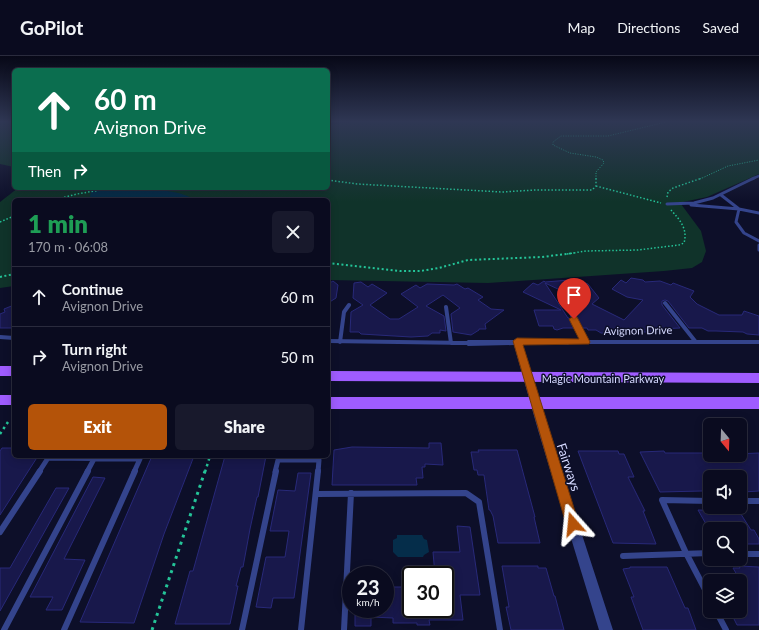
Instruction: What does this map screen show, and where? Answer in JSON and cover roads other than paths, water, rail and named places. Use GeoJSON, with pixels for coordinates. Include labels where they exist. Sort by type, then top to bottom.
{"type":"FeatureCollection","features":[{"type":"Feature","properties":{"kind":"main road"},"geometry":{"type":"LineString","coordinates":[[0,371],[12,371]]}},
{"type":"Feature","properties":{"kind":"main road","name":"Magic Mountain Parkway"},"geometry":{"type":"LineString","coordinates":[[330,376],[759,378]]}},
{"type":"Feature","properties":{"kind":"main road"},"geometry":{"type":"LineString","coordinates":[[0,400],[12,400]]}},
{"type":"Feature","properties":{"kind":"main road"},"geometry":{"type":"LineString","coordinates":[[330,403],[759,403]]}},
{"type":"Feature","properties":{"kind":"street","name":"Avignon Drive"},"geometry":{"type":"LineString","coordinates":[[468,343],[517,341],[568,342]]}},
{"type":"Feature","properties":{"kind":"street"},"geometry":{"type":"LineString","coordinates":[[517,341],[536,403]]}},
{"type":"Feature","properties":{"kind":"street","name":"Fairways"},"geometry":{"type":"LineString","coordinates":[[536,403],[606,630]]}},
{"type":"Feature","properties":{"kind":"lane"},"geometry":{"type":"LineString","coordinates":[[684,204],[721,196],[759,176]]}},
{"type":"Feature","properties":{"kind":"lane"},"geometry":{"type":"LineString","coordinates":[[721,196],[739,209]]}},
{"type":"Feature","properties":{"kind":"lane"},"geometry":{"type":"LineString","coordinates":[[667,204],[739,209],[759,213]]}},
{"type":"Feature","properties":{"kind":"lane"},"geometry":{"type":"LineString","coordinates":[[739,209],[736,222],[744,233],[759,241]]}},
{"type":"Feature","properties":{"kind":"lane"},"geometry":{"type":"LineString","coordinates":[[759,245],[759,250]]}},
{"type":"Feature","properties":{"kind":"lane"},"geometry":{"type":"LineString","coordinates":[[573,302],[568,307],[586,342]]}},
{"type":"Feature","properties":{"kind":"lane"},"geometry":{"type":"LineString","coordinates":[[665,302],[695,341]]}},
{"type":"Feature","properties":{"kind":"lane"},"geometry":{"type":"LineString","coordinates":[[340,342],[344,312],[350,305]]}},
{"type":"Feature","properties":{"kind":"lane"},"geometry":{"type":"LineString","coordinates":[[446,307],[451,342]]}},
{"type":"Feature","properties":{"kind":"lane"},"geometry":{"type":"LineString","coordinates":[[0,337],[12,337]]}},
{"type":"Feature","properties":{"kind":"lane","name":"Avignon Drive"},"geometry":{"type":"LineString","coordinates":[[330,342],[468,343]]}},
{"type":"Feature","properties":{"kind":"lane","name":"Avignon Drive"},"geometry":{"type":"LineString","coordinates":[[568,342],[759,342]]}},
{"type":"Feature","properties":{"kind":"lane"},"geometry":{"type":"LineString","coordinates":[[0,532],[48,458],[140,460],[64,630]]}},
{"type":"Feature","properties":{"kind":"lane"},"geometry":{"type":"LineString","coordinates":[[4,630],[94,459]]}},
{"type":"Feature","properties":{"kind":"lane"},"geometry":{"type":"LineString","coordinates":[[242,630],[278,460],[319,460],[317,494],[301,630]]}},
{"type":"Feature","properties":{"kind":"lane"},"geometry":{"type":"LineString","coordinates":[[317,494],[466,492],[479,502],[500,630]]}},
{"type":"Feature","properties":{"kind":"lane"},"geometry":{"type":"LineString","coordinates":[[344,630],[351,493]]}},
{"type":"Feature","properties":{"kind":"lane"},"geometry":{"type":"LineString","coordinates":[[703,500],[662,500],[686,553],[703,586]]}},
{"type":"Feature","properties":{"kind":"lane"},"geometry":{"type":"LineString","coordinates":[[747,501],[759,501]]}},
{"type":"Feature","properties":{"kind":"lane"},"geometry":{"type":"LineString","coordinates":[[623,556],[703,553]]}},
{"type":"Feature","properties":{"kind":"lane"},"geometry":{"type":"LineString","coordinates":[[747,554],[759,554]]}},
{"type":"Feature","properties":{"kind":"lane"},"geometry":{"type":"LineString","coordinates":[[720,618],[726,630]]}},
{"type":"Feature","properties":{"kind":"water"},"geometry":{"type":"Polygon","coordinates":[[[90,190],[159,190],[178,193],[193,198],[90,198],[90,190]]]}},
{"type":"Feature","properties":{"kind":"water"},"geometry":{"type":"Polygon","coordinates":[[[397,535],[422,535],[424,539],[427,540],[429,552],[423,557],[398,557],[393,552],[393,540],[397,538],[397,535]]]}}]}
